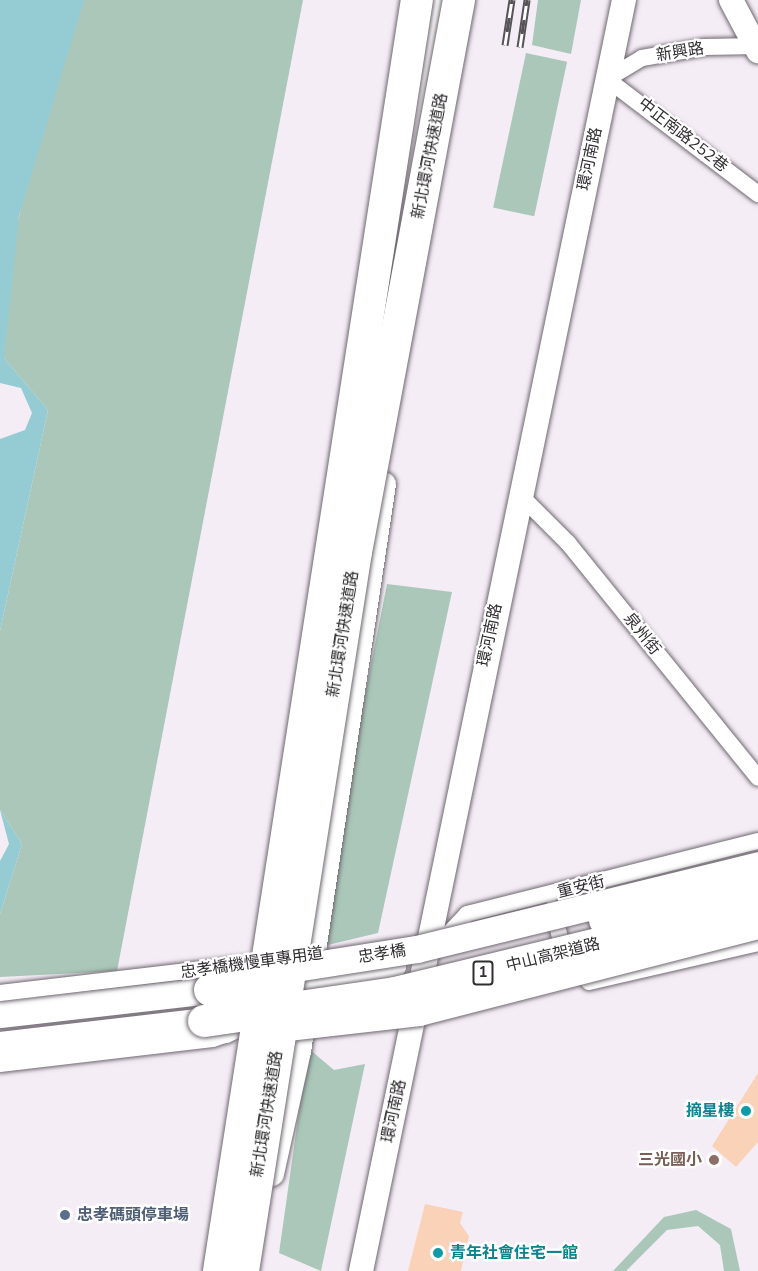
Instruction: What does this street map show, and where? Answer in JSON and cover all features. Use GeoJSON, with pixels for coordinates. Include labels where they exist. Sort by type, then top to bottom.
{"type":"FeatureCollection","features":[{"type":"Feature","properties":{"kind":"highway","name":"新北環河快速道路"},"geometry":{"type":"LineString","coordinates":[[218,1271],[417,0]]}},
{"type":"Feature","properties":{"kind":"highway"},"geometry":{"type":"LineString","coordinates":[[276,1148],[267,1126],[264,996],[439,0]]}},
{"type":"Feature","properties":{"kind":"highway","name":"新北環河快速道路"},"geometry":{"type":"LineString","coordinates":[[243,1271],[356,552],[459,0]]}},
{"type":"Feature","properties":{"kind":"highway","name":"中山高架道路"},"geometry":{"type":"LineString","coordinates":[[210,990],[394,971],[758,880]]}},
{"type":"Feature","properties":{"kind":"highway","name":"中山高架道路"},"geometry":{"type":"LineString","coordinates":[[204,1021],[395,993],[758,906]]}},
{"type":"Feature","properties":{"kind":"main road","name":"忠孝橋"},"geometry":{"type":"LineString","coordinates":[[0,1014],[210,990],[271,971],[417,949],[758,865]]}},
{"type":"Feature","properties":{"kind":"main road","name":"1"},"geometry":{"type":"LineString","coordinates":[[0,1045],[204,1021],[233,1032],[418,1012],[758,925]]}},
{"type":"Feature","properties":{"kind":"street"},"geometry":{"type":"LineString","coordinates":[[218,1271],[264,996],[412,0]]}},
{"type":"Feature","properties":{"kind":"street"},"geometry":{"type":"LineString","coordinates":[[256,1271],[276,1148],[286,1127],[384,483],[466,0]]}},
{"type":"Feature","properties":{"kind":"street","name":"環河南路"},"geometry":{"type":"LineString","coordinates":[[361,1271],[422,961],[624,0]]}},
{"type":"Feature","properties":{"kind":"street"},"geometry":{"type":"LineString","coordinates":[[731,0],[757,48]]}},
{"type":"Feature","properties":{"kind":"street","name":"新興路"},"geometry":{"type":"LineString","coordinates":[[607,79],[642,58],[705,47],[757,48]]}},
{"type":"Feature","properties":{"kind":"street","name":"中正南路252巷"},"geometry":{"type":"LineString","coordinates":[[607,79],[758,194]]}},
{"type":"Feature","properties":{"kind":"street","name":"泉州街"},"geometry":{"type":"LineString","coordinates":[[520,495],[568,543],[758,778]]}},
{"type":"Feature","properties":{"kind":"street","name":"重安街"},"geometry":{"type":"LineString","coordinates":[[422,961],[466,914],[550,895],[758,841]]}},
{"type":"Feature","properties":{"kind":"street","name":"忠孝橋機慢車專用道"},"geometry":{"type":"LineString","coordinates":[[0,993],[372,946],[672,874],[712,877]]}},
{"type":"Feature","properties":{"kind":"street","name":"重安街"},"geometry":{"type":"LineString","coordinates":[[306,994],[342,975],[422,961],[758,880]]}},
{"type":"Feature","properties":{"kind":"street"},"geometry":{"type":"LineString","coordinates":[[550,895],[572,986]]}},
{"type":"Feature","properties":{"kind":"street","name":"重安街"},"geometry":{"type":"LineString","coordinates":[[264,996],[306,994],[348,1005],[417,994],[758,906]]}},
{"type":"Feature","properties":{"kind":"street"},"geometry":{"type":"LineString","coordinates":[[417,994],[445,1016],[758,943]]}},
{"type":"Feature","properties":{"kind":"street"},"geometry":{"type":"LineString","coordinates":[[0,1064],[233,1032]]}},
{"type":"Feature","properties":{"kind":"green space"},"geometry":{"type":"Polygon","coordinates":[[[70,0],[303,0],[117,971],[0,977],[0,914],[22,844],[0,810],[0,631],[48,410],[4,358],[3,285],[70,0]]]}},
{"type":"Feature","properties":{"kind":"green space"},"geometry":{"type":"Polygon","coordinates":[[[538,0],[581,0],[571,54],[532,45],[538,0]]]}},
{"type":"Feature","properties":{"kind":"green space"},"geometry":{"type":"Polygon","coordinates":[[[526,53],[567,62],[534,216],[493,208],[526,53]]]}},
{"type":"Feature","properties":{"kind":"green space"},"geometry":{"type":"Polygon","coordinates":[[[387,584],[452,592],[378,933],[315,948],[387,584]]]}},
{"type":"Feature","properties":{"kind":"green space"},"geometry":{"type":"Polygon","coordinates":[[[308,1048],[334,1070],[365,1064],[321,1271],[279,1253],[308,1048]]]}},
{"type":"Feature","properties":{"kind":"green space"},"geometry":{"type":"Polygon","coordinates":[[[696,1210],[731,1229],[740,1271],[724,1271],[720,1245],[698,1226],[667,1230],[626,1271],[613,1271],[664,1217],[696,1210]]]}},
{"type":"Feature","properties":{"kind":"water"},"geometry":{"type":"Polygon","coordinates":[[[0,0],[84,0],[19,216],[4,358],[48,410],[0,631],[0,439],[25,430],[32,413],[21,388],[0,383],[0,0]]]}},
{"type":"Feature","properties":{"kind":"water"},"geometry":{"type":"Polygon","coordinates":[[[0,810],[22,844],[0,914],[0,861],[9,844],[0,810]]]}},
{"type":"Feature","properties":{"kind":"building","name":"摘星樓"},"geometry":{"type":"Polygon","coordinates":[[[758,1073],[758,1142],[736,1167],[712,1146],[758,1073]]]}},
{"type":"Feature","properties":{"kind":"building","name":"青年社會住宅一館"},"geometry":{"type":"Polygon","coordinates":[[[425,1204],[463,1212],[460,1223],[469,1236],[461,1271],[408,1271],[425,1204]]]}},
{"type":"Feature","properties":{"kind":"railway"},"geometry":{"type":"LineString","coordinates":[[505,45],[512,0]]}},
{"type":"Feature","properties":{"kind":"railway"},"geometry":{"type":"LineString","coordinates":[[520,47],[527,0]]}},
{"type":"Feature","properties":{"kind":"place","name":"摘星樓"},"geometry":{"type":"Point","coordinates":[746,1111]}},
{"type":"Feature","properties":{"kind":"place","name":"三光國小"},"geometry":{"type":"Point","coordinates":[714,1160]}},
{"type":"Feature","properties":{"kind":"place","name":"忠孝碼頭停車場"},"geometry":{"type":"Point","coordinates":[65,1215]}},
{"type":"Feature","properties":{"kind":"place","name":"青年社會住宅一館"},"geometry":{"type":"Point","coordinates":[438,1253]}}]}
